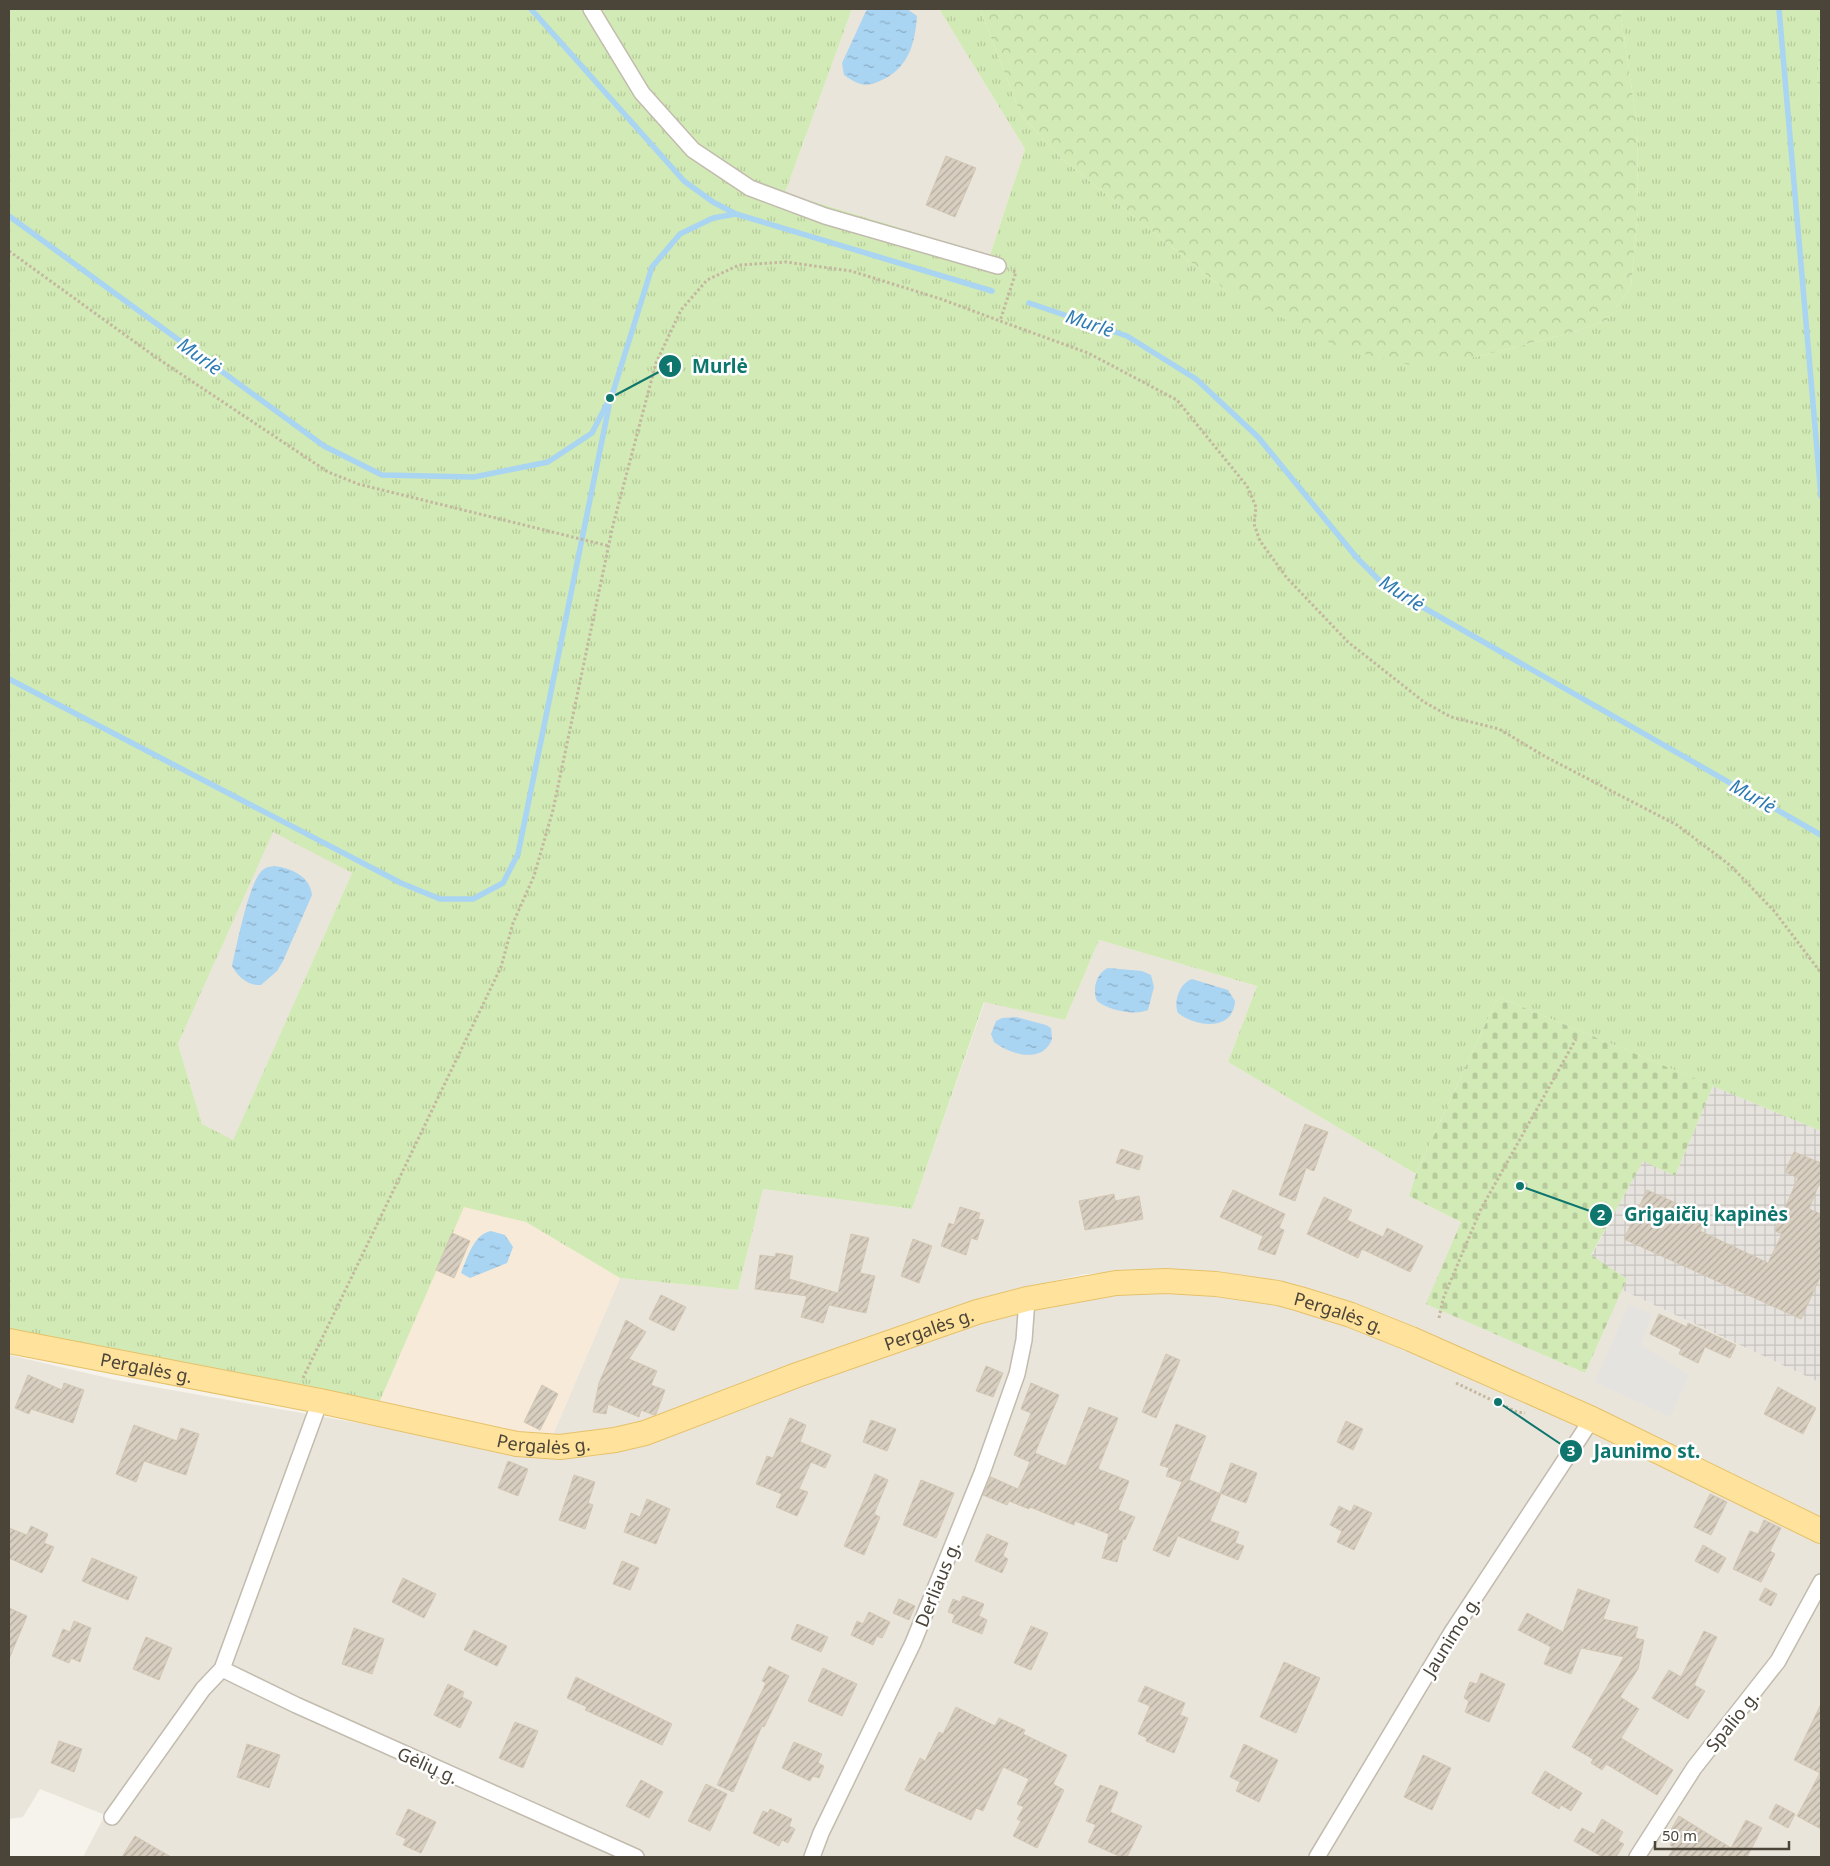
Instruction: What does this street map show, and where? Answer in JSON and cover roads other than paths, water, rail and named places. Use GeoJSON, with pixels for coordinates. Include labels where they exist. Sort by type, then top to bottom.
{"type":"FeatureCollection","features":[{"type":"Feature","properties":{"kind":"main road","name":"Pergalės g."},"geometry":{"type":"LineString","coordinates":[[9,1341],[320,1401],[517,1444],[560,1447],[645,1433],[797,1376],[977,1312],[1027,1299],[1116,1283],[1166,1281],[1216,1284],[1278,1293],[1351,1315],[1592,1419],[1821,1531]]}},
{"type":"Feature","properties":{"kind":"street"},"geometry":{"type":"LineString","coordinates":[[591,9],[642,93],[693,150],[750,188],[825,216],[998,266]]}},
{"type":"Feature","properties":{"kind":"street","name":"Derliaus g."},"geometry":{"type":"LineString","coordinates":[[812,1857],[821,1833],[914,1642],[982,1473],[1017,1374],[1024,1340],[1027,1299]]}},
{"type":"Feature","properties":{"kind":"street"},"geometry":{"type":"LineString","coordinates":[[112,1817],[203,1689],[222,1669],[264,1549],[320,1401]]}},
{"type":"Feature","properties":{"kind":"street","name":"Jaunimo g."},"geometry":{"type":"LineString","coordinates":[[1317,1857],[1452,1632],[1592,1419]]}},
{"type":"Feature","properties":{"kind":"street","name":"Spalio g."},"geometry":{"type":"LineString","coordinates":[[1637,1857],[1694,1768],[1778,1661],[1821,1582]]}},
{"type":"Feature","properties":{"kind":"street","name":"Gėlių g."},"geometry":{"type":"LineString","coordinates":[[222,1669],[322,1717],[636,1857]]}},
{"type":"Feature","properties":{"kind":"water"},"geometry":{"type":"Polygon","coordinates":[[[867,9],[907,9],[917,16],[915,35],[905,60],[893,74],[868,85],[854,82],[844,75],[842,63],[867,9]]]}},
{"type":"Feature","properties":{"kind":"water"},"geometry":{"type":"Polygon","coordinates":[[[274,866],[299,874],[308,883],[312,895],[277,971],[261,985],[256,985],[244,980],[232,966],[251,891],[260,873],[268,867],[274,866]]]}},
{"type":"Feature","properties":{"kind":"water"},"geometry":{"type":"Polygon","coordinates":[[[1108,968],[1142,971],[1151,975],[1154,987],[1148,1010],[1143,1012],[1122,1011],[1097,1001],[1095,992],[1096,982],[1104,970],[1108,968]]]}},
{"type":"Feature","properties":{"kind":"water"},"geometry":{"type":"Polygon","coordinates":[[[1192,979],[1228,990],[1235,1001],[1233,1011],[1228,1018],[1221,1022],[1203,1024],[1178,1013],[1176,1003],[1181,988],[1192,979]]]}},
{"type":"Feature","properties":{"kind":"water"},"geometry":{"type":"Polygon","coordinates":[[[1016,1017],[1051,1028],[1052,1039],[1048,1047],[1042,1052],[1026,1055],[1009,1051],[994,1042],[991,1034],[996,1021],[1002,1018],[1016,1017]]]}},
{"type":"Feature","properties":{"kind":"water"},"geometry":{"type":"Polygon","coordinates":[[[491,1231],[505,1235],[513,1247],[507,1263],[470,1278],[461,1273],[476,1242],[485,1233],[491,1231]]]}},
{"type":"Feature","properties":{"kind":"waterway"},"geometry":{"type":"LineString","coordinates":[[531,9],[684,181],[713,202],[736,214]]}},
{"type":"Feature","properties":{"kind":"waterway"},"geometry":{"type":"LineString","coordinates":[[1779,9],[1821,496]]}},
{"type":"Feature","properties":{"kind":"waterway","name":"Murlė"},"geometry":{"type":"LineString","coordinates":[[9,216],[324,446],[382,475],[474,477],[548,462],[592,433],[613,392],[652,267],[680,234],[713,218],[736,214],[992,291]]}},
{"type":"Feature","properties":{"kind":"waterway","name":"Murlė"},"geometry":{"type":"LineString","coordinates":[[1029,303],[1127,336],[1196,379],[1258,437],[1357,558],[1384,585],[1821,835]]}},
{"type":"Feature","properties":{"kind":"waterway"},"geometry":{"type":"LineString","coordinates":[[9,679],[401,883],[440,899],[473,899],[503,883],[518,854],[609,406]]}},
{"type":"Feature","properties":{"kind":"place","name":"Murlė"},"geometry":{"type":"Point","coordinates":[610,398]}},
{"type":"Feature","properties":{"kind":"place","name":"Grigaičių kapinės"},"geometry":{"type":"Point","coordinates":[1520,1186]}},
{"type":"Feature","properties":{"kind":"place","name":"Jaunimo st."},"geometry":{"type":"Point","coordinates":[1498,1402]}}]}
